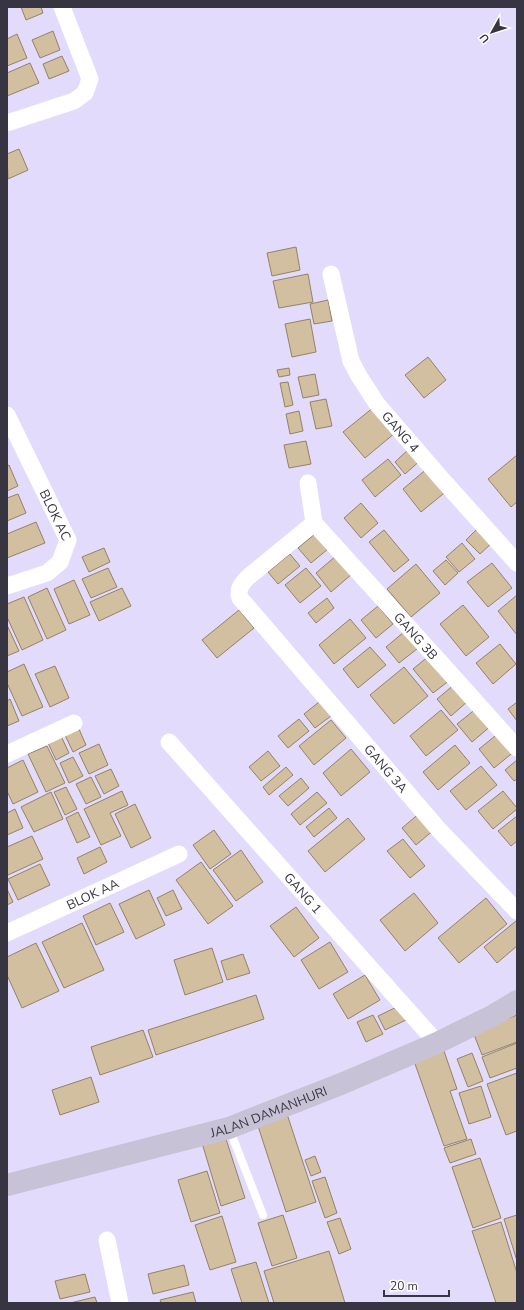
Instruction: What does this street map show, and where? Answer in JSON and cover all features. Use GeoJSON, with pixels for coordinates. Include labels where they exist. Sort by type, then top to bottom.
{"type":"FeatureCollection","features":[{"type":"Feature","properties":{"kind":"street"},"geometry":{"type":"LineString","coordinates":[[7,123],[74,101],[85,93],[90,79],[62,7]]}},
{"type":"Feature","properties":{"kind":"street","name":"GANG 4"},"geometry":{"type":"LineString","coordinates":[[331,274],[351,361],[377,404],[517,563]]}},
{"type":"Feature","properties":{"kind":"street","name":"BLOK AC"},"geometry":{"type":"LineString","coordinates":[[7,415],[68,540],[60,562],[47,573],[7,586]]}},
{"type":"Feature","properties":{"kind":"street"},"geometry":{"type":"LineString","coordinates":[[308,483],[314,523]]}},
{"type":"Feature","properties":{"kind":"street","name":"GANG 3A"},"geometry":{"type":"LineString","coordinates":[[314,523],[247,578],[239,588],[238,593],[240,598],[440,831],[517,911]]}},
{"type":"Feature","properties":{"kind":"street","name":"GANG 3B"},"geometry":{"type":"LineString","coordinates":[[314,523],[517,748]]}},
{"type":"Feature","properties":{"kind":"street"},"geometry":{"type":"LineString","coordinates":[[7,754],[74,723]]}},
{"type":"Feature","properties":{"kind":"street","name":"GANG 1"},"geometry":{"type":"LineString","coordinates":[[169,742],[437,1043]]}},
{"type":"Feature","properties":{"kind":"street","name":"BLOK AA"},"geometry":{"type":"LineString","coordinates":[[7,933],[179,854]]}},
{"type":"Feature","properties":{"kind":"street","name":"JALAN DAMANHURI"},"geometry":{"type":"LineString","coordinates":[[7,1185],[229,1128],[341,1084],[437,1043],[494,1015],[517,1001]]}},
{"type":"Feature","properties":{"kind":"street"},"geometry":{"type":"LineString","coordinates":[[107,1240],[120,1303]]}},
{"type":"Feature","properties":{"kind":"lane"},"geometry":{"type":"LineString","coordinates":[[229,1128],[263,1215]]}},
{"type":"Feature","properties":{"kind":"building"},"geometry":{"type":"Polygon","coordinates":[[[21,7],[41,7],[43,13],[26,20],[21,7]]]}},
{"type":"Feature","properties":{"kind":"building"},"geometry":{"type":"Polygon","coordinates":[[[53,31],[60,50],[40,58],[32,40],[53,31]]]}},
{"type":"Feature","properties":{"kind":"building"},"geometry":{"type":"Polygon","coordinates":[[[17,34],[27,58],[7,66],[7,39],[17,34]]]}},
{"type":"Feature","properties":{"kind":"building"},"geometry":{"type":"Polygon","coordinates":[[[62,56],[69,71],[49,79],[43,64],[62,56]]]}},
{"type":"Feature","properties":{"kind":"building"},"geometry":{"type":"Polygon","coordinates":[[[30,63],[39,83],[7,96],[7,73],[30,63]]]}},
{"type":"Feature","properties":{"kind":"building"},"geometry":{"type":"Polygon","coordinates":[[[19,149],[28,170],[8,179],[7,154],[19,149]]]}},
{"type":"Feature","properties":{"kind":"building"},"geometry":{"type":"Polygon","coordinates":[[[296,247],[300,270],[272,276],[267,253],[296,247]]]}},
{"type":"Feature","properties":{"kind":"building"},"geometry":{"type":"Polygon","coordinates":[[[308,274],[313,302],[279,308],[273,281],[308,274]]]}},
{"type":"Feature","properties":{"kind":"building"},"geometry":{"type":"Polygon","coordinates":[[[328,300],[332,321],[314,324],[310,304],[328,300]]]}},
{"type":"Feature","properties":{"kind":"building"},"geometry":{"type":"Polygon","coordinates":[[[310,319],[316,352],[292,357],[285,324],[310,319]]]}},
{"type":"Feature","properties":{"kind":"building"},"geometry":{"type":"Polygon","coordinates":[[[428,357],[446,380],[424,398],[405,375],[428,357]]]}},
{"type":"Feature","properties":{"kind":"building"},"geometry":{"type":"Polygon","coordinates":[[[289,368],[290,375],[279,377],[277,370],[289,368]]]}},
{"type":"Feature","properties":{"kind":"building"},"geometry":{"type":"Polygon","coordinates":[[[315,374],[319,395],[303,398],[298,377],[315,374]]]}},
{"type":"Feature","properties":{"kind":"building"},"geometry":{"type":"Polygon","coordinates":[[[288,382],[293,405],[285,407],[280,383],[288,382]]]}},
{"type":"Feature","properties":{"kind":"building"},"geometry":{"type":"Polygon","coordinates":[[[326,399],[332,426],[316,429],[310,402],[326,399]]]}},
{"type":"Feature","properties":{"kind":"building"},"geometry":{"type":"Polygon","coordinates":[[[374,407],[395,433],[365,458],[343,432],[374,407]]]}},
{"type":"Feature","properties":{"kind":"building"},"geometry":{"type":"Polygon","coordinates":[[[299,411],[303,431],[290,434],[286,414],[299,411]]]}},
{"type":"Feature","properties":{"kind":"building"},"geometry":{"type":"Polygon","coordinates":[[[306,441],[311,464],[289,468],[284,445],[306,441]]]}},
{"type":"Feature","properties":{"kind":"building"},"geometry":{"type":"Polygon","coordinates":[[[411,447],[422,459],[405,474],[395,462],[411,447]]]}},
{"type":"Feature","properties":{"kind":"building"},"geometry":{"type":"Polygon","coordinates":[[[517,455],[517,502],[511,507],[488,479],[517,455]]]}},
{"type":"Feature","properties":{"kind":"building"},"geometry":{"type":"Polygon","coordinates":[[[388,459],[401,475],[375,497],[362,480],[388,459]]]}},
{"type":"Feature","properties":{"kind":"building"},"geometry":{"type":"Polygon","coordinates":[[[9,465],[18,486],[7,491],[7,466],[9,465]]]}},
{"type":"Feature","properties":{"kind":"building"},"geometry":{"type":"Polygon","coordinates":[[[429,467],[448,490],[421,512],[403,489],[429,467]]]}},
{"type":"Feature","properties":{"kind":"building"},"geometry":{"type":"Polygon","coordinates":[[[18,494],[26,513],[7,521],[7,498],[18,494]]]}},
{"type":"Feature","properties":{"kind":"building"},"geometry":{"type":"Polygon","coordinates":[[[361,503],[378,523],[361,538],[344,518],[361,503]]]}},
{"type":"Feature","properties":{"kind":"building"},"geometry":{"type":"Polygon","coordinates":[[[36,522],[45,543],[7,558],[7,534],[36,522]]]}},
{"type":"Feature","properties":{"kind":"building"},"geometry":{"type":"Polygon","coordinates":[[[479,527],[493,542],[480,554],[466,540],[479,527]]]}},
{"type":"Feature","properties":{"kind":"building"},"geometry":{"type":"Polygon","coordinates":[[[384,530],[409,560],[394,572],[369,542],[384,530]]]}},
{"type":"Feature","properties":{"kind":"building"},"geometry":{"type":"Polygon","coordinates":[[[315,534],[328,549],[311,563],[298,548],[315,534]]]}},
{"type":"Feature","properties":{"kind":"building"},"geometry":{"type":"Polygon","coordinates":[[[462,543],[475,559],[459,572],[446,557],[462,543]]]}},
{"type":"Feature","properties":{"kind":"building"},"geometry":{"type":"Polygon","coordinates":[[[104,548],[110,562],[89,572],[82,557],[104,548]]]}},
{"type":"Feature","properties":{"kind":"building"},"geometry":{"type":"Polygon","coordinates":[[[290,554],[300,566],[278,584],[268,572],[290,554]]]}},
{"type":"Feature","properties":{"kind":"building"},"geometry":{"type":"Polygon","coordinates":[[[337,555],[352,574],[331,592],[316,573],[337,555]]]}},
{"type":"Feature","properties":{"kind":"building"},"geometry":{"type":"Polygon","coordinates":[[[446,560],[458,573],[445,585],[433,571],[446,560]]]}},
{"type":"Feature","properties":{"kind":"building"},"geometry":{"type":"Polygon","coordinates":[[[492,563],[512,588],[488,607],[467,582],[492,563]]]}},
{"type":"Feature","properties":{"kind":"building"},"geometry":{"type":"Polygon","coordinates":[[[416,564],[440,593],[411,617],[387,589],[416,564]]]}},
{"type":"Feature","properties":{"kind":"building"},"geometry":{"type":"Polygon","coordinates":[[[108,568],[117,587],[91,598],[82,579],[108,568]]]}},
{"type":"Feature","properties":{"kind":"building"},"geometry":{"type":"Polygon","coordinates":[[[306,568],[321,586],[300,603],[285,585],[306,568]]]}},
{"type":"Feature","properties":{"kind":"building"},"geometry":{"type":"Polygon","coordinates":[[[74,580],[90,615],[69,624],[54,589],[74,580]]]}},
{"type":"Feature","properties":{"kind":"building"},"geometry":{"type":"Polygon","coordinates":[[[47,588],[66,630],[47,639],[28,597],[47,588]]]}},
{"type":"Feature","properties":{"kind":"building"},"geometry":{"type":"Polygon","coordinates":[[[122,588],[131,606],[99,621],[90,602],[122,588]]]}},
{"type":"Feature","properties":{"kind":"building"},"geometry":{"type":"Polygon","coordinates":[[[517,595],[517,635],[498,611],[517,595]]]}},
{"type":"Feature","properties":{"kind":"building"},"geometry":{"type":"Polygon","coordinates":[[[24,597],[43,640],[22,650],[7,617],[7,604],[24,597]]]}},
{"type":"Feature","properties":{"kind":"building"},"geometry":{"type":"Polygon","coordinates":[[[327,598],[334,608],[316,623],[308,613],[327,598]]]}},
{"type":"Feature","properties":{"kind":"building"},"geometry":{"type":"Polygon","coordinates":[[[463,605],[489,637],[466,656],[440,624],[463,605]]]}},
{"type":"Feature","properties":{"kind":"building"},"geometry":{"type":"Polygon","coordinates":[[[378,606],[393,624],[376,638],[361,620],[378,606]]]}},
{"type":"Feature","properties":{"kind":"building"},"geometry":{"type":"Polygon","coordinates":[[[239,610],[254,628],[217,658],[202,640],[239,610]]]}},
{"type":"Feature","properties":{"kind":"building"},"geometry":{"type":"Polygon","coordinates":[[[350,619],[366,638],[334,664],[319,645],[350,619]]]}},
{"type":"Feature","properties":{"kind":"building"},"geometry":{"type":"Polygon","coordinates":[[[7,625],[19,651],[7,656],[7,625]]]}},
{"type":"Feature","properties":{"kind":"building"},"geometry":{"type":"Polygon","coordinates":[[[404,632],[417,649],[399,663],[386,647],[404,632]]]}},
{"type":"Feature","properties":{"kind":"building"},"geometry":{"type":"Polygon","coordinates":[[[500,644],[516,664],[493,684],[476,663],[500,644]]]}},
{"type":"Feature","properties":{"kind":"building"},"geometry":{"type":"Polygon","coordinates":[[[370,647],[386,665],[358,688],[343,669],[370,647]]]}},
{"type":"Feature","properties":{"kind":"building"},"geometry":{"type":"Polygon","coordinates":[[[430,655],[450,680],[433,693],[413,669],[430,655]]]}},
{"type":"Feature","properties":{"kind":"building"},"geometry":{"type":"Polygon","coordinates":[[[24,664],[43,707],[22,716],[7,683],[7,672],[24,664]]]}},
{"type":"Feature","properties":{"kind":"building"},"geometry":{"type":"Polygon","coordinates":[[[55,666],[69,698],[50,707],[35,674],[55,666]]]}},
{"type":"Feature","properties":{"kind":"building"},"geometry":{"type":"Polygon","coordinates":[[[404,667],[428,696],[394,724],[370,695],[404,667]]]}},
{"type":"Feature","properties":{"kind":"building"},"geometry":{"type":"Polygon","coordinates":[[[455,684],[468,701],[451,716],[437,699],[455,684]]]}},
{"type":"Feature","properties":{"kind":"building"},"geometry":{"type":"Polygon","coordinates":[[[10,699],[19,721],[7,726],[7,701],[10,699]]]}},
{"type":"Feature","properties":{"kind":"building"},"geometry":{"type":"Polygon","coordinates":[[[319,702],[331,716],[315,728],[304,714],[319,702]]]}},
{"type":"Feature","properties":{"kind":"building"},"geometry":{"type":"Polygon","coordinates":[[[517,702],[517,721],[508,709],[517,702]]]}},
{"type":"Feature","properties":{"kind":"building"},"geometry":{"type":"Polygon","coordinates":[[[477,708],[492,725],[472,742],[457,724],[477,708]]]}},
{"type":"Feature","properties":{"kind":"building"},"geometry":{"type":"Polygon","coordinates":[[[441,710],[458,730],[426,756],[410,736],[441,710]]]}},
{"type":"Feature","properties":{"kind":"building"},"geometry":{"type":"Polygon","coordinates":[[[299,719],[309,731],[288,748],[278,736],[299,719]]]}},
{"type":"Feature","properties":{"kind":"building"},"geometry":{"type":"Polygon","coordinates":[[[331,720],[346,738],[314,765],[299,746],[331,720]]]}},
{"type":"Feature","properties":{"kind":"building"},"geometry":{"type":"Polygon","coordinates":[[[79,729],[86,745],[73,752],[65,735],[79,729]]]}},
{"type":"Feature","properties":{"kind":"building"},"geometry":{"type":"Polygon","coordinates":[[[500,732],[515,751],[494,768],[479,749],[500,732]]]}},
{"type":"Feature","properties":{"kind":"building"},"geometry":{"type":"Polygon","coordinates":[[[61,736],[69,753],[56,760],[48,743],[61,736]]]}},
{"type":"Feature","properties":{"kind":"building"},"geometry":{"type":"Polygon","coordinates":[[[99,744],[108,765],[89,774],[79,753],[99,744]]]}},
{"type":"Feature","properties":{"kind":"building"},"geometry":{"type":"Polygon","coordinates":[[[455,745],[470,763],[438,790],[423,772],[455,745]]]}},
{"type":"Feature","properties":{"kind":"building"},"geometry":{"type":"Polygon","coordinates":[[[47,746],[65,783],[46,792],[28,754],[47,746]]]}},
{"type":"Feature","properties":{"kind":"building"},"geometry":{"type":"Polygon","coordinates":[[[351,749],[370,772],[341,796],[323,773],[351,749]]]}},
{"type":"Feature","properties":{"kind":"building"},"geometry":{"type":"Polygon","coordinates":[[[268,751],[280,766],[261,781],[249,767],[268,751]]]}},
{"type":"Feature","properties":{"kind":"building"},"geometry":{"type":"Polygon","coordinates":[[[73,757],[83,776],[69,783],[60,763],[73,757]]]}},
{"type":"Feature","properties":{"kind":"building"},"geometry":{"type":"Polygon","coordinates":[[[23,760],[38,792],[13,804],[7,791],[7,768],[23,760]]]}},
{"type":"Feature","properties":{"kind":"building"},"geometry":{"type":"Polygon","coordinates":[[[517,760],[517,779],[514,781],[505,770],[517,760]]]}},
{"type":"Feature","properties":{"kind":"building"},"geometry":{"type":"Polygon","coordinates":[[[481,766],[497,785],[466,810],[450,791],[481,766]]]}},
{"type":"Feature","properties":{"kind":"building"},"geometry":{"type":"Polygon","coordinates":[[[286,767],[293,775],[269,795],[263,787],[286,767]]]}},
{"type":"Feature","properties":{"kind":"building"},"geometry":{"type":"Polygon","coordinates":[[[111,769],[119,786],[104,794],[95,776],[111,769]]]}},
{"type":"Feature","properties":{"kind":"building"},"geometry":{"type":"Polygon","coordinates":[[[91,777],[101,797],[86,804],[76,784],[91,777]]]}},
{"type":"Feature","properties":{"kind":"building"},"geometry":{"type":"Polygon","coordinates":[[[301,778],[309,788],[288,806],[279,796],[301,778]]]}},
{"type":"Feature","properties":{"kind":"building"},"geometry":{"type":"Polygon","coordinates":[[[66,787],[77,809],[65,815],[54,792],[66,787]]]}},
{"type":"Feature","properties":{"kind":"building"},"geometry":{"type":"Polygon","coordinates":[[[122,791],[128,805],[110,813],[121,836],[101,845],[84,809],[122,791]]]}},
{"type":"Feature","properties":{"kind":"building"},"geometry":{"type":"Polygon","coordinates":[[[503,791],[517,809],[493,829],[478,811],[503,791]]]}},
{"type":"Feature","properties":{"kind":"building"},"geometry":{"type":"Polygon","coordinates":[[[51,792],[63,819],[34,832],[21,807],[51,792]]]}},
{"type":"Feature","properties":{"kind":"building"},"geometry":{"type":"Polygon","coordinates":[[[317,792],[327,803],[300,825],[291,814],[317,792]]]}},
{"type":"Feature","properties":{"kind":"building"},"geometry":{"type":"Polygon","coordinates":[[[135,804],[151,838],[131,848],[115,814],[135,804]]]}},
{"type":"Feature","properties":{"kind":"building"},"geometry":{"type":"Polygon","coordinates":[[[329,808],[337,818],[314,837],[306,827],[329,808]]]}},
{"type":"Feature","properties":{"kind":"building"},"geometry":{"type":"Polygon","coordinates":[[[15,809],[23,828],[7,835],[7,813],[15,809]]]}},
{"type":"Feature","properties":{"kind":"building"},"geometry":{"type":"Polygon","coordinates":[[[78,812],[90,837],[77,843],[66,818],[78,812]]]}},
{"type":"Feature","properties":{"kind":"building"},"geometry":{"type":"Polygon","coordinates":[[[421,812],[435,829],[416,845],[402,828],[421,812]]]}},
{"type":"Feature","properties":{"kind":"building"},"geometry":{"type":"Polygon","coordinates":[[[517,816],[517,841],[511,846],[498,831],[517,816]]]}},
{"type":"Feature","properties":{"kind":"building"},"geometry":{"type":"Polygon","coordinates":[[[348,818],[365,839],[325,872],[308,851],[348,818]]]}},
{"type":"Feature","properties":{"kind":"building"},"geometry":{"type":"Polygon","coordinates":[[[214,830],[231,854],[210,869],[193,845],[214,830]]]}},
{"type":"Feature","properties":{"kind":"building"},"geometry":{"type":"Polygon","coordinates":[[[32,836],[43,859],[8,875],[7,847],[32,836]]]}},
{"type":"Feature","properties":{"kind":"building"},"geometry":{"type":"Polygon","coordinates":[[[403,839],[425,866],[410,878],[387,851],[403,839]]]}},
{"type":"Feature","properties":{"kind":"building"},"geometry":{"type":"Polygon","coordinates":[[[100,847],[107,862],[84,874],[77,858],[100,847]]]}},
{"type":"Feature","properties":{"kind":"building"},"geometry":{"type":"Polygon","coordinates":[[[241,850],[263,882],[236,901],[213,870],[241,850]]]}},
{"type":"Feature","properties":{"kind":"building"},"geometry":{"type":"Polygon","coordinates":[[[201,862],[233,906],[208,924],[176,880],[201,862]]]}},
{"type":"Feature","properties":{"kind":"building"},"geometry":{"type":"Polygon","coordinates":[[[40,864],[50,885],[18,900],[8,879],[40,864]]]}},
{"type":"Feature","properties":{"kind":"building"},"geometry":{"type":"Polygon","coordinates":[[[7,889],[13,902],[7,905],[7,889]]]}},
{"type":"Feature","properties":{"kind":"building"},"geometry":{"type":"Polygon","coordinates":[[[149,890],[165,925],[136,939],[119,904],[149,890]]]}},
{"type":"Feature","properties":{"kind":"building"},"geometry":{"type":"Polygon","coordinates":[[[173,890],[182,909],[166,916],[157,898],[173,890]]]}},
{"type":"Feature","properties":{"kind":"building"},"geometry":{"type":"Polygon","coordinates":[[[414,893],[438,923],[405,951],[380,920],[414,893]]]}},
{"type":"Feature","properties":{"kind":"building"},"geometry":{"type":"Polygon","coordinates":[[[486,898],[507,924],[459,963],[438,938],[486,898]]]}},
{"type":"Feature","properties":{"kind":"building"},"geometry":{"type":"Polygon","coordinates":[[[110,903],[124,932],[96,945],[83,916],[110,903]]]}},
{"type":"Feature","properties":{"kind":"building"},"geometry":{"type":"Polygon","coordinates":[[[296,907],[319,938],[294,957],[270,926],[296,907]]]}},
{"type":"Feature","properties":{"kind":"building"},"geometry":{"type":"Polygon","coordinates":[[[516,921],[517,946],[497,963],[484,947],[516,921]]]}},
{"type":"Feature","properties":{"kind":"building"},"geometry":{"type":"Polygon","coordinates":[[[82,923],[104,970],[64,988],[42,942],[82,923]]]}},
{"type":"Feature","properties":{"kind":"building"},"geometry":{"type":"Polygon","coordinates":[[[330,942],[348,972],[319,989],[301,960],[330,942]]]}},
{"type":"Feature","properties":{"kind":"building"},"geometry":{"type":"Polygon","coordinates":[[[36,943],[59,991],[22,1008],[7,975],[7,957],[36,943]]]}},
{"type":"Feature","properties":{"kind":"building"},"geometry":{"type":"Polygon","coordinates":[[[212,948],[223,982],[185,995],[174,960],[212,948]]]}},
{"type":"Feature","properties":{"kind":"building"},"geometry":{"type":"Polygon","coordinates":[[[243,954],[250,973],[227,980],[221,961],[243,954]]]}},
{"type":"Feature","properties":{"kind":"building"},"geometry":{"type":"Polygon","coordinates":[[[365,975],[380,1000],[348,1019],[333,994],[365,975]]]}},
{"type":"Feature","properties":{"kind":"building"},"geometry":{"type":"Polygon","coordinates":[[[256,995],[264,1019],[156,1055],[148,1030],[256,995]]]}},
{"type":"Feature","properties":{"kind":"building"},"geometry":{"type":"Polygon","coordinates":[[[401,1005],[408,1019],[385,1030],[378,1016],[401,1005]]]}},
{"type":"Feature","properties":{"kind":"building"},"geometry":{"type":"Polygon","coordinates":[[[373,1015],[383,1034],[366,1042],[357,1022],[373,1015]]]}},
{"type":"Feature","properties":{"kind":"building"},"geometry":{"type":"Polygon","coordinates":[[[517,1015],[517,1042],[482,1055],[473,1032],[517,1015]]]}},
{"type":"Feature","properties":{"kind":"building"},"geometry":{"type":"Polygon","coordinates":[[[143,1030],[153,1057],[100,1075],[91,1047],[143,1030]]]}},
{"type":"Feature","properties":{"kind":"building"},"geometry":{"type":"Polygon","coordinates":[[[517,1043],[517,1068],[490,1078],[482,1057],[517,1043]]]}},
{"type":"Feature","properties":{"kind":"building"},"geometry":{"type":"Polygon","coordinates":[[[444,1051],[457,1089],[450,1091],[467,1139],[444,1146],[414,1061],[444,1051]]]}},
{"type":"Feature","properties":{"kind":"building"},"geometry":{"type":"Polygon","coordinates":[[[472,1053],[483,1081],[468,1087],[457,1059],[472,1053]]]}},
{"type":"Feature","properties":{"kind":"building"},"geometry":{"type":"Polygon","coordinates":[[[517,1073],[517,1131],[506,1135],[487,1084],[517,1073]]]}},
{"type":"Feature","properties":{"kind":"building"},"geometry":{"type":"Polygon","coordinates":[[[91,1077],[99,1102],[60,1115],[52,1090],[91,1077]]]}},
{"type":"Feature","properties":{"kind":"building"},"geometry":{"type":"Polygon","coordinates":[[[481,1086],[491,1117],[469,1124],[459,1093],[481,1086]]]}},
{"type":"Feature","properties":{"kind":"building"},"geometry":{"type":"Polygon","coordinates":[[[287,1114],[316,1202],[286,1212],[257,1123],[287,1114]]]}},
{"type":"Feature","properties":{"kind":"building"},"geometry":{"type":"Polygon","coordinates":[[[225,1136],[245,1198],[221,1206],[202,1143],[225,1136]]]}},
{"type":"Feature","properties":{"kind":"building"},"geometry":{"type":"Polygon","coordinates":[[[471,1139],[476,1154],[450,1163],[444,1148],[471,1139]]]}},
{"type":"Feature","properties":{"kind":"building"},"geometry":{"type":"Polygon","coordinates":[[[315,1156],[321,1172],[311,1176],[305,1160],[315,1156]]]}},
{"type":"Feature","properties":{"kind":"building"},"geometry":{"type":"Polygon","coordinates":[[[480,1158],[501,1218],[473,1228],[452,1167],[480,1158]]]}},
{"type":"Feature","properties":{"kind":"building"},"geometry":{"type":"Polygon","coordinates":[[[207,1171],[220,1213],[191,1222],[178,1180],[207,1171]]]}},
{"type":"Feature","properties":{"kind":"building"},"geometry":{"type":"Polygon","coordinates":[[[325,1177],[337,1213],[325,1218],[312,1181],[325,1177]]]}},
{"type":"Feature","properties":{"kind":"building"},"geometry":{"type":"Polygon","coordinates":[[[283,1215],[297,1258],[272,1266],[258,1223],[283,1215]]]}},
{"type":"Feature","properties":{"kind":"building"},"geometry":{"type":"Polygon","coordinates":[[[517,1215],[517,1261],[504,1219],[517,1215]]]}},
{"type":"Feature","properties":{"kind":"building"},"geometry":{"type":"Polygon","coordinates":[[[222,1216],[236,1262],[210,1270],[195,1225],[222,1216]]]}},
{"type":"Feature","properties":{"kind":"building"},"geometry":{"type":"Polygon","coordinates":[[[340,1218],[351,1249],[339,1254],[327,1222],[340,1218]]]}},
{"type":"Feature","properties":{"kind":"building"},"geometry":{"type":"Polygon","coordinates":[[[501,1222],[517,1273],[517,1303],[496,1303],[472,1231],[501,1222]]]}},
{"type":"Feature","properties":{"kind":"building"},"geometry":{"type":"Polygon","coordinates":[[[329,1251],[345,1303],[274,1303],[264,1271],[329,1251]]]}},
{"type":"Feature","properties":{"kind":"building"},"geometry":{"type":"Polygon","coordinates":[[[256,1262],[269,1303],[242,1303],[231,1269],[256,1262]]]}},
{"type":"Feature","properties":{"kind":"building"},"geometry":{"type":"Polygon","coordinates":[[[184,1265],[189,1285],[153,1294],[148,1274],[184,1265]]]}},
{"type":"Feature","properties":{"kind":"building"},"geometry":{"type":"Polygon","coordinates":[[[85,1274],[90,1292],[60,1299],[55,1281],[85,1274]]]}},
{"type":"Feature","properties":{"kind":"building"},"geometry":{"type":"Polygon","coordinates":[[[193,1292],[196,1303],[161,1303],[160,1300],[193,1292]]]}},
{"type":"Feature","properties":{"kind":"building"},"geometry":{"type":"Polygon","coordinates":[[[95,1297],[97,1303],[70,1303],[95,1297]]]}}]}
